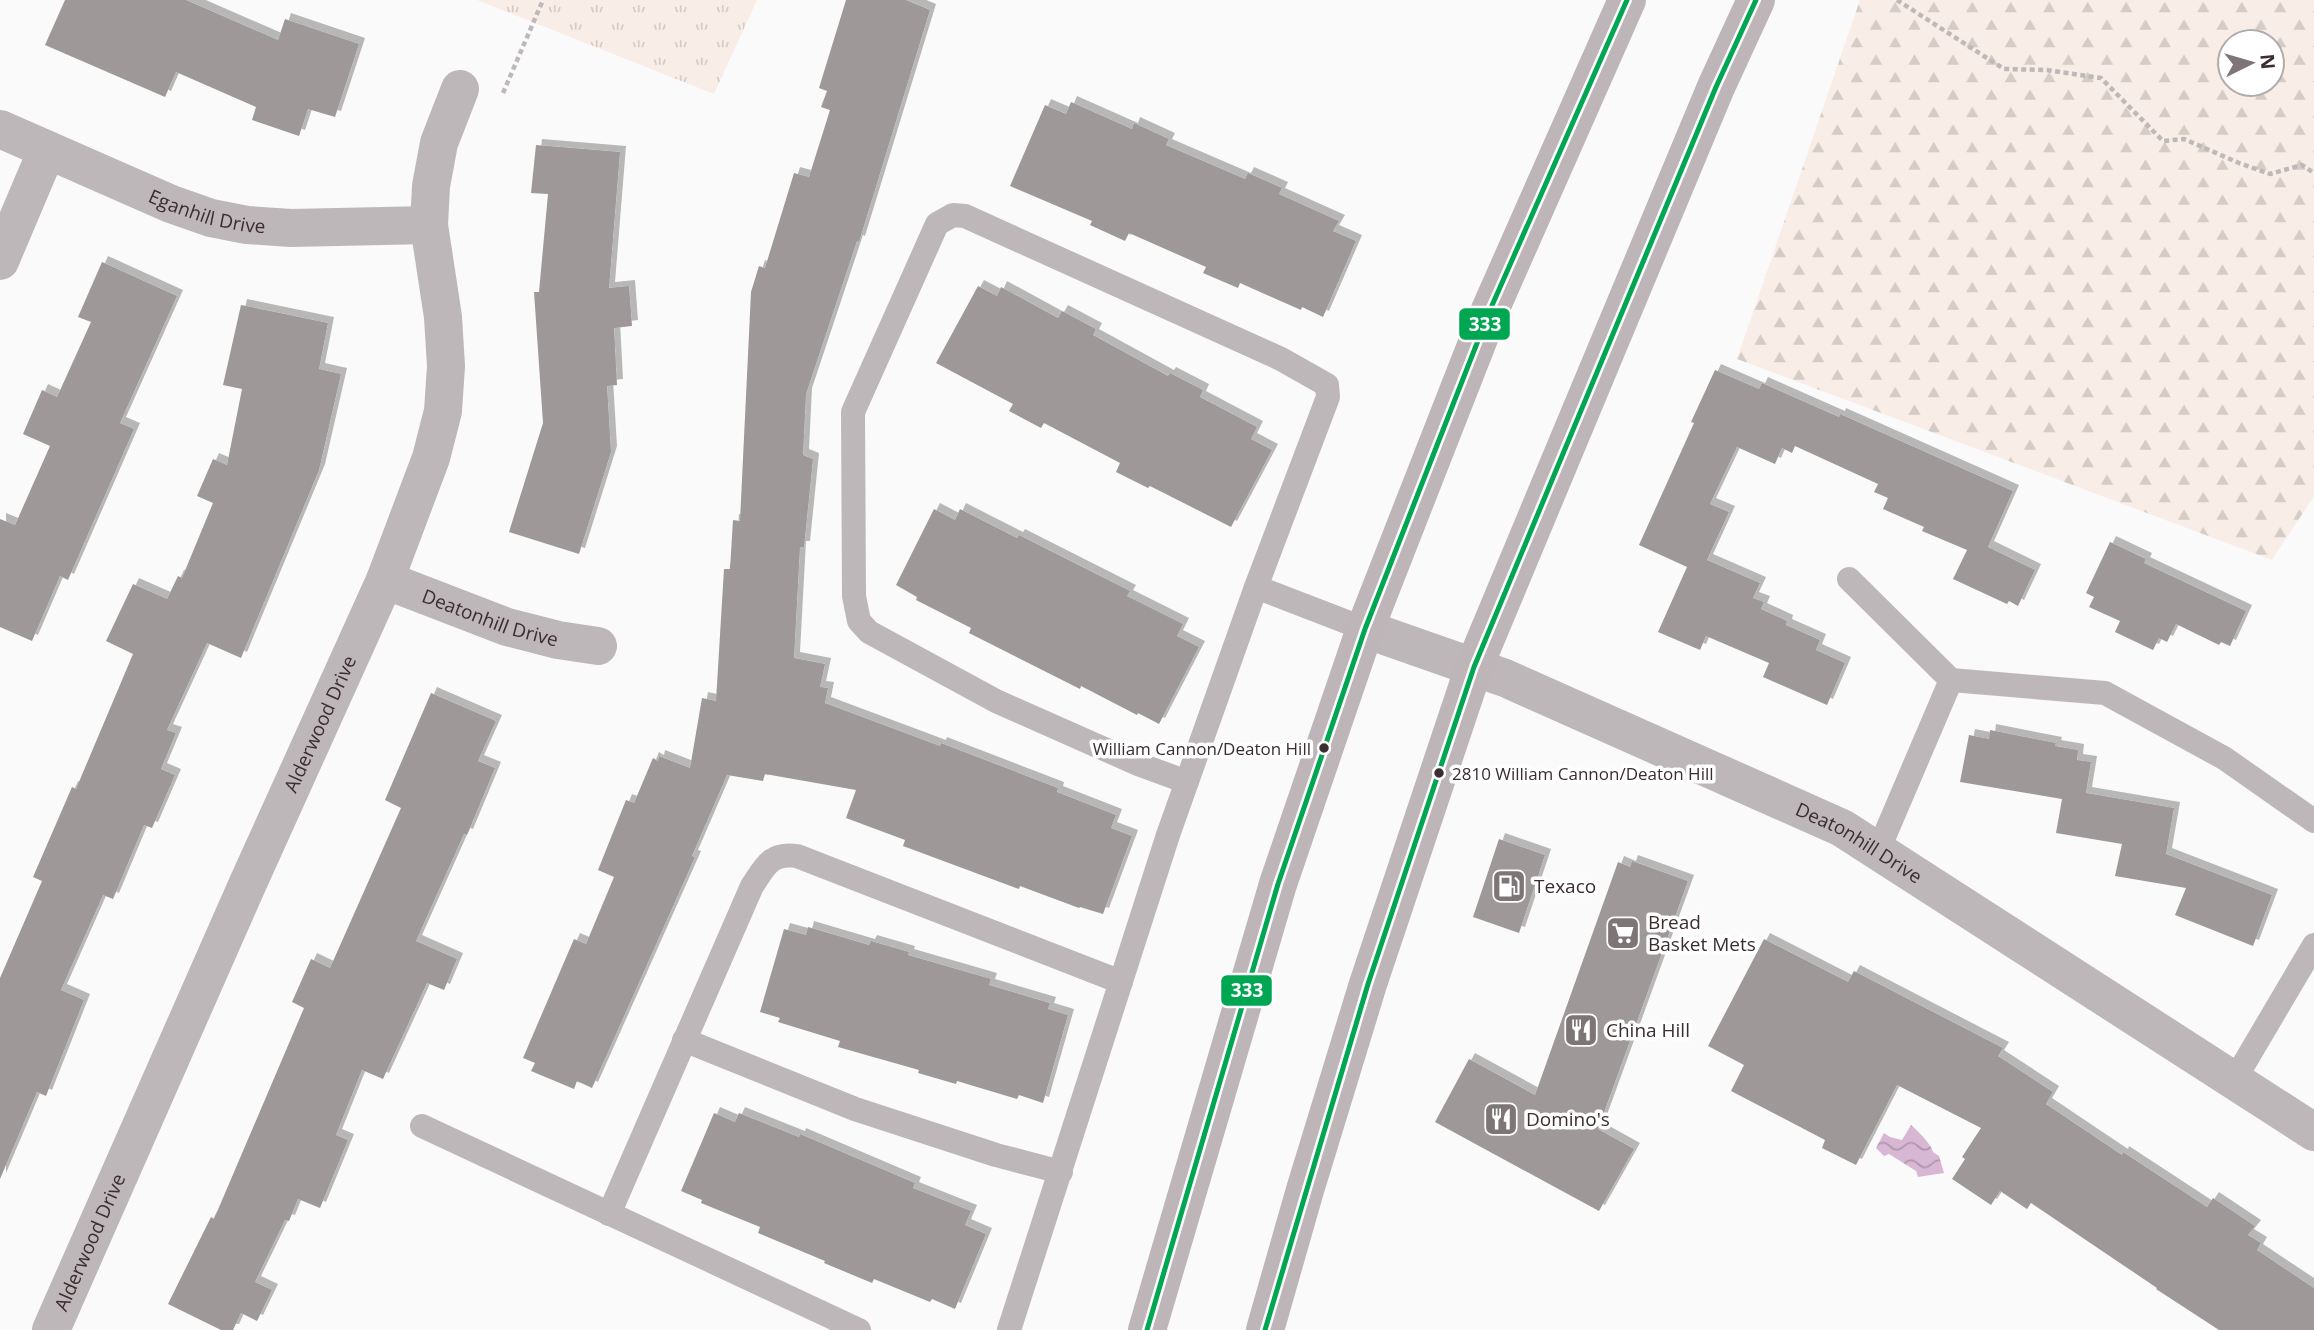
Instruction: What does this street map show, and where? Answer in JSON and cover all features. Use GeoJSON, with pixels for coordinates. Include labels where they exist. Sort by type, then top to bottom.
{"type":"FeatureCollection","features":[{"type":"Feature","properties":{"kind":"main road"},"geometry":{"type":"LineString","coordinates":[[1147,1330],[1278,884],[1365,629],[1490,310],[1627,0]]}},
{"type":"Feature","properties":{"kind":"main road"},"geometry":{"type":"LineString","coordinates":[[1265,1330],[1304,1191],[1368,984],[1474,667],[1716,87],[1756,0]]}},
{"type":"Feature","properties":{"kind":"street","name":"Alderwood Drive"},"geometry":{"type":"LineString","coordinates":[[51,1330],[385,580],[431,458],[443,411],[446,366],[443,317],[429,225],[430,186],[439,143],[460,89]]}},
{"type":"Feature","properties":{"kind":"street","name":"Eganhill Drive"},"geometry":{"type":"LineString","coordinates":[[0,130],[171,204],[211,218],[247,225],[291,228],[429,225]]}},
{"type":"Feature","properties":{"kind":"street"},"geometry":{"type":"LineString","coordinates":[[0,261],[47,150]]}},
{"type":"Feature","properties":{"kind":"street","name":"Deatonhill Drive"},"geometry":{"type":"LineString","coordinates":[[385,580],[507,626],[558,640],[598,646]]}},
{"type":"Feature","properties":{"kind":"street","name":"Deatonhill Drive"},"geometry":{"type":"LineString","coordinates":[[1365,629],[1505,678],[1842,828],[2314,1132]]}},
{"type":"Feature","properties":{"kind":"lane"},"geometry":{"type":"LineString","coordinates":[[1009,1330],[1168,835],[1187,782],[1256,587],[1328,397],[1327,385],[1281,359],[965,216],[953,215],[937,224],[853,412],[853,596],[859,621],[869,632],[996,701],[1138,764],[1187,782]]}},
{"type":"Feature","properties":{"kind":"lane"},"geometry":{"type":"LineString","coordinates":[[1849,579],[1951,680],[2105,693],[2224,758],[2314,821]]}},
{"type":"Feature","properties":{"kind":"lane"},"geometry":{"type":"LineString","coordinates":[[1256,587],[1365,629]]}},
{"type":"Feature","properties":{"kind":"lane"},"geometry":{"type":"LineString","coordinates":[[1878,851],[1951,680]]}},
{"type":"Feature","properties":{"kind":"lane"},"geometry":{"type":"LineString","coordinates":[[609,1214],[752,886],[770,860],[783,854],[827,867],[1121,982]]}},
{"type":"Feature","properties":{"kind":"lane"},"geometry":{"type":"LineString","coordinates":[[2235,1079],[2314,945]]}},
{"type":"Feature","properties":{"kind":"lane"},"geometry":{"type":"LineString","coordinates":[[684,1040],[855,1110],[996,1155],[1061,1172]]}},
{"type":"Feature","properties":{"kind":"lane"},"geometry":{"type":"LineString","coordinates":[[422,1126],[859,1330]]}},
{"type":"Feature","properties":{"kind":"path"},"geometry":{"type":"LineString","coordinates":[[501,97],[543,0]]}},
{"type":"Feature","properties":{"kind":"path"},"geometry":{"type":"LineString","coordinates":[[1897,0],[2004,69],[2047,70],[2101,78],[2163,141],[2184,139],[2270,174],[2302,165],[2314,173]]}},
{"type":"Feature","properties":{"kind":"green space"},"geometry":{"type":"Polygon","coordinates":[[[477,0],[757,0],[714,94],[477,0]]]}},
{"type":"Feature","properties":{"kind":"green space"},"geometry":{"type":"Polygon","coordinates":[[[1860,0],[2314,0],[2314,496],[2272,560],[1737,359],[1860,0]]]}},
{"type":"Feature","properties":{"kind":"water"},"geometry":{"type":"Polygon","coordinates":[[[1911,1125],[1939,1156],[1944,1173],[1918,1177],[1916,1171],[1889,1154],[1884,1156],[1876,1148],[1884,1133],[1902,1140],[1911,1125]]]}},
{"type":"Feature","properties":{"kind":"building"},"geometry":{"type":"Polygon","coordinates":[[[65,0],[186,0],[278,40],[285,19],[359,44],[335,117],[308,109],[299,136],[252,120],[256,107],[176,72],[165,97],[45,45],[65,0]]]}},
{"type":"Feature","properties":{"kind":"building"},"geometry":{"type":"Polygon","coordinates":[[[846,0],[906,0],[930,10],[859,242],[857,241],[806,394],[803,455],[813,459],[804,547],[800,547],[794,658],[825,664],[820,687],[828,688],[825,703],[940,746],[941,743],[1058,788],[1057,792],[1116,815],[1111,828],[1132,836],[1103,914],[1020,886],[1019,889],[903,846],[905,840],[846,818],[856,790],[765,774],[763,781],[727,775],[692,856],[695,857],[592,1088],[577,1081],[574,1089],[531,1071],[535,1063],[523,1058],[574,939],[586,944],[614,877],[598,870],[626,800],[634,803],[653,758],[658,761],[659,756],[690,768],[702,698],[716,701],[724,569],[730,569],[733,520],[740,521],[751,292],[759,266],[765,268],[794,173],[809,177],[830,110],[821,107],[827,91],[819,88],[846,0]]]}},
{"type":"Feature","properties":{"kind":"building"},"geometry":{"type":"Polygon","coordinates":[[[1071,102],[1132,129],[1134,123],[1169,139],[1166,145],[1245,179],[1248,173],[1282,188],[1279,194],[1339,221],[1333,231],[1356,241],[1323,317],[1240,283],[1238,288],[1203,273],[1206,267],[1129,233],[1125,241],[1090,225],[1092,221],[1010,186],[1045,105],[1066,114],[1071,102]]]}},
{"type":"Feature","properties":{"kind":"building"},"geometry":{"type":"Polygon","coordinates":[[[536,145],[620,152],[609,288],[629,286],[632,326],[614,328],[617,385],[607,386],[611,452],[579,554],[509,532],[543,423],[534,292],[539,292],[548,194],[531,193],[536,145]]]}},
{"type":"Feature","properties":{"kind":"building"},"geometry":{"type":"Polygon","coordinates":[[[102,262],[177,296],[120,423],[134,429],[68,580],[60,576],[32,641],[0,627],[0,519],[15,525],[50,446],[23,434],[42,390],[57,397],[91,322],[78,317],[102,262]]]}},
{"type":"Feature","properties":{"kind":"building"},"geometry":{"type":"Polygon","coordinates":[[[978,286],[997,296],[1001,287],[1058,318],[1062,311],[1096,329],[1093,335],[1168,376],[1170,373],[1203,390],[1200,397],[1257,427],[1251,439],[1272,450],[1231,527],[1116,472],[1120,463],[1044,423],[1041,428],[1009,411],[1013,404],[936,363],[978,286]]]}},
{"type":"Feature","properties":{"kind":"building"},"geometry":{"type":"Polygon","coordinates":[[[241,305],[328,323],[319,369],[341,374],[319,470],[241,658],[207,643],[167,730],[176,733],[161,769],[175,775],[152,828],[144,825],[113,899],[103,895],[61,990],[84,1000],[46,1096],[37,1092],[0,1179],[0,978],[42,881],[33,877],[72,787],[76,789],[133,654],[106,641],[133,584],[167,599],[178,576],[182,578],[213,503],[197,496],[213,459],[227,465],[242,389],[223,385],[241,305]]]}},
{"type":"Feature","properties":{"kind":"building"},"geometry":{"type":"Polygon","coordinates":[[[1715,370],[1759,389],[1762,383],[1839,417],[1840,414],[2013,491],[1988,547],[2035,570],[2018,606],[2009,601],[2007,604],[1953,579],[1967,550],[1922,531],[1924,527],[1883,509],[1888,498],[1874,492],[1878,484],[1795,446],[1792,453],[1782,448],[1775,464],[1737,447],[1710,504],[1729,512],[1707,560],[1760,583],[1753,598],[1764,602],[1761,609],[1787,621],[1786,625],[1820,640],[1816,650],[1845,663],[1827,705],[1763,677],[1769,663],[1706,636],[1700,650],[1658,632],[1687,567],[1639,545],[1715,370]]]}},
{"type":"Feature","properties":{"kind":"building"},"geometry":{"type":"Polygon","coordinates":[[[934,509],[955,520],[960,509],[1017,538],[1019,535],[1130,591],[1127,596],[1183,624],[1177,636],[1199,647],[1159,724],[1081,686],[1080,689],[969,633],[971,628],[916,600],[917,597],[896,585],[934,509]]]}},
{"type":"Feature","properties":{"kind":"building"},"geometry":{"type":"Polygon","coordinates":[[[2110,542],[2146,559],[2144,563],[2246,611],[2230,646],[2221,642],[2219,645],[2176,624],[2167,642],[2159,638],[2153,650],[2115,632],[2120,621],[2089,607],[2094,597],[2086,593],[2110,542]]]}},
{"type":"Feature","properties":{"kind":"building"},"geometry":{"type":"Polygon","coordinates":[[[431,693],[496,721],[478,761],[495,768],[467,835],[464,834],[416,941],[457,959],[444,990],[427,983],[383,1079],[362,1070],[336,1135],[348,1140],[320,1208],[298,1199],[289,1221],[285,1220],[255,1282],[272,1290],[257,1321],[241,1313],[233,1330],[221,1330],[168,1304],[211,1217],[214,1219],[304,1008],[292,1002],[311,959],[330,968],[401,808],[385,800],[431,693]]]}},
{"type":"Feature","properties":{"kind":"building"},"geometry":{"type":"Polygon","coordinates":[[[1990,730],[2078,750],[2077,760],[2091,762],[2086,793],[2174,808],[2166,854],[2272,895],[2253,946],[2175,915],[2186,888],[2115,876],[2122,844],[2056,833],[2062,799],[1960,782],[1969,735],[1989,739],[1990,730]]]}},
{"type":"Feature","properties":{"kind":"building","name":"Texaco"},"geometry":{"type":"Polygon","coordinates":[[[1499,839],[1545,855],[1519,933],[1473,917],[1499,839]]]}},
{"type":"Feature","properties":{"kind":"building"},"geometry":{"type":"Polygon","coordinates":[[[1632,861],[1688,881],[1598,1129],[1634,1149],[1599,1211],[1435,1122],[1469,1059],[1535,1095],[1618,862],[1630,867],[1632,861]]]}},
{"type":"Feature","properties":{"kind":"building"},"geometry":{"type":"Polygon","coordinates":[[[808,927],[869,945],[871,941],[909,952],[908,955],[991,979],[989,985],[1050,1003],[1048,1009],[1068,1015],[1043,1103],[1019,1095],[1017,1099],[957,1081],[956,1084],[918,1073],[919,1070],[838,1047],[840,1041],[778,1022],[780,1018],[760,1012],[784,929],[806,935],[808,927]]]}},
{"type":"Feature","properties":{"kind":"building"},"geometry":{"type":"Polygon","coordinates":[[[1764,939],[1848,982],[1854,971],[2003,1048],[1998,1056],[2053,1092],[2046,1104],[2207,1207],[2213,1198],[2255,1226],[2248,1235],[2261,1243],[2257,1250],[2314,1288],[2314,1330],[2219,1330],[2031,1203],[2027,1209],[2000,1191],[1991,1205],[1952,1179],[1965,1159],[1962,1157],[1981,1128],[1897,1085],[1856,1165],[1822,1148],[1825,1140],[1731,1091],[1744,1065],[1708,1046],[1764,939]]]}},
{"type":"Feature","properties":{"kind":"building"},"geometry":{"type":"Polygon","coordinates":[[[714,1113],[735,1122],[739,1113],[799,1137],[800,1134],[915,1183],[913,1188],[971,1211],[965,1225],[986,1234],[955,1309],[932,1299],[930,1302],[874,1279],[872,1283],[824,1263],[825,1261],[758,1233],[760,1227],[701,1203],[702,1200],[681,1191],[714,1113]]]}},
{"type":"Feature","properties":{"kind":"transit line","name":"333"},"geometry":{"type":"LineString","coordinates":[[1147,1330],[1278,884],[1365,629],[1490,310],[1627,0]]}},
{"type":"Feature","properties":{"kind":"transit line","name":"333"},"geometry":{"type":"LineString","coordinates":[[1265,1330],[1368,984],[1474,667],[1716,87],[1756,0]]}},
{"type":"Feature","properties":{"kind":"place","name":"William Cannon/Deaton Hill"},"geometry":{"type":"Point","coordinates":[1324,748]}},
{"type":"Feature","properties":{"kind":"place","name":"2810 William Cannon/Deaton Hill"},"geometry":{"type":"Point","coordinates":[1439,773]}},
{"type":"Feature","properties":{"kind":"place","name":"Texaco"},"geometry":{"type":"Point","coordinates":[1509,886]}},
{"type":"Feature","properties":{"kind":"place","name":"Bread Basket Mets"},"geometry":{"type":"Point","coordinates":[1623,933]}},
{"type":"Feature","properties":{"kind":"place","name":"China Hill"},"geometry":{"type":"Point","coordinates":[1581,1030]}},
{"type":"Feature","properties":{"kind":"place","name":"Domino's"},"geometry":{"type":"Point","coordinates":[1501,1119]}}]}
